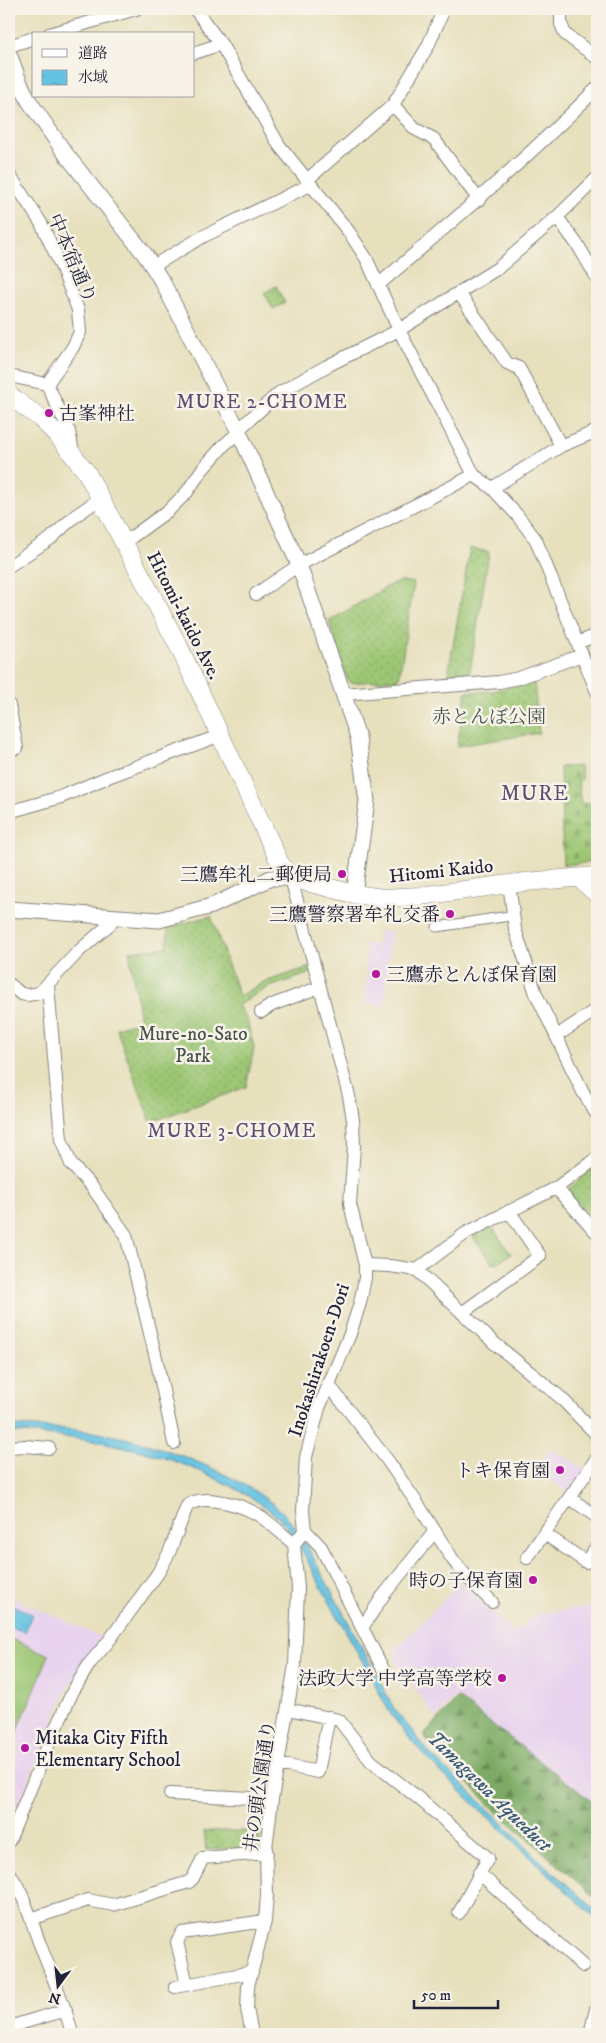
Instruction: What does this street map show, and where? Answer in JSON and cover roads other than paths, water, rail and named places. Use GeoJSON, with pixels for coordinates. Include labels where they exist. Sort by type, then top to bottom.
{"type":"FeatureCollection","features":[{"type":"Feature","properties":{"kind":"main road","name":"Hitomi-kaido Ave."},"geometry":{"type":"LineString","coordinates":[[9,395],[41,419],[74,454],[87,473],[125,542],[221,735],[280,863],[291,878]]}},
{"type":"Feature","properties":{"kind":"main road","name":"Hitomi Kaido"},"geometry":{"type":"LineString","coordinates":[[291,878],[354,894],[383,898],[420,896],[509,884],[597,876]]}},
{"type":"Feature","properties":{"kind":"main road"},"geometry":{"type":"LineString","coordinates":[[579,878],[597,894]]}},
{"type":"Feature","properties":{"kind":"street"},"geometry":{"type":"LineString","coordinates":[[56,32],[136,9]]}},
{"type":"Feature","properties":{"kind":"street"},"geometry":{"type":"LineString","coordinates":[[195,9],[222,44],[279,145],[349,232],[366,258],[399,330],[474,475],[492,488],[536,540],[597,692]]}},
{"type":"Feature","properties":{"kind":"street"},"geometry":{"type":"LineString","coordinates":[[153,266],[204,236],[308,182],[392,105],[428,46],[444,9]]}},
{"type":"Feature","properties":{"kind":"street"},"geometry":{"type":"LineString","coordinates":[[561,9],[561,24],[565,34],[597,58]]}},
{"type":"Feature","properties":{"kind":"street"},"geometry":{"type":"LineString","coordinates":[[9,46],[32,39]]}},
{"type":"Feature","properties":{"kind":"street"},"geometry":{"type":"LineString","coordinates":[[195,53],[222,44]]}},
{"type":"Feature","properties":{"kind":"street"},"geometry":{"type":"LineString","coordinates":[[9,54],[19,81],[30,101],[65,153],[94,187],[153,266],[181,317],[262,481],[299,565],[358,737],[366,784],[367,801],[354,894]]}},
{"type":"Feature","properties":{"kind":"street"},"geometry":{"type":"LineString","coordinates":[[378,285],[479,200],[556,129],[597,88]]}},
{"type":"Feature","properties":{"kind":"street"},"geometry":{"type":"LineString","coordinates":[[392,105],[415,129],[434,139],[479,200]]}},
{"type":"Feature","properties":{"kind":"street","name":"中本宿通り"},"geometry":{"type":"LineString","coordinates":[[9,174],[41,223],[62,268],[78,310],[80,332],[73,347],[47,384]]}},
{"type":"Feature","properties":{"kind":"street"},"geometry":{"type":"LineString","coordinates":[[125,542],[169,510],[187,492],[201,471],[224,444],[279,393],[327,366],[399,330],[498,268],[557,217],[597,178]]}},
{"type":"Feature","properties":{"kind":"street"},"geometry":{"type":"LineString","coordinates":[[557,217],[579,247],[597,278]]}},
{"type":"Feature","properties":{"kind":"street"},"geometry":{"type":"LineString","coordinates":[[459,293],[507,363],[518,368],[561,446]]}},
{"type":"Feature","properties":{"kind":"street"},"geometry":{"type":"LineString","coordinates":[[9,376],[47,384],[68,431],[74,454]]}},
{"type":"Feature","properties":{"kind":"street"},"geometry":{"type":"LineString","coordinates":[[492,488],[561,446],[597,431]]}},
{"type":"Feature","properties":{"kind":"street"},"geometry":{"type":"LineString","coordinates":[[256,594],[299,565],[474,475]]}},
{"type":"Feature","properties":{"kind":"street"},"geometry":{"type":"LineString","coordinates":[[9,566],[50,539],[75,516],[101,498]]}},
{"type":"Feature","properties":{"kind":"street"},"geometry":{"type":"LineString","coordinates":[[343,694],[499,682],[519,678],[579,649],[597,635]]}},
{"type":"Feature","properties":{"kind":"street"},"geometry":{"type":"LineString","coordinates":[[9,705],[17,748],[9,748]]}},
{"type":"Feature","properties":{"kind":"street"},"geometry":{"type":"LineString","coordinates":[[9,812],[61,797],[108,777],[221,735]]}},
{"type":"Feature","properties":{"kind":"street"},"geometry":{"type":"LineString","coordinates":[[9,909],[159,920],[212,906],[270,878],[291,878]]}},
{"type":"Feature","properties":{"kind":"street","name":"Inokashirakoen-Dori"},"geometry":{"type":"LineString","coordinates":[[291,878],[353,1120],[354,1146],[350,1204],[365,1266],[365,1278],[360,1303],[350,1334],[319,1408],[306,1457],[299,1537]]}},
{"type":"Feature","properties":{"kind":"street"},"geometry":{"type":"LineString","coordinates":[[509,884],[516,930],[536,994],[583,1092],[597,1115]]}},
{"type":"Feature","properties":{"kind":"street"},"geometry":{"type":"LineString","coordinates":[[9,984],[21,994],[39,993],[48,986],[79,951],[110,924],[115,916]]}},
{"type":"Feature","properties":{"kind":"street"},"geometry":{"type":"LineString","coordinates":[[437,927],[509,916]]}},
{"type":"Feature","properties":{"kind":"street"},"geometry":{"type":"LineString","coordinates":[[48,986],[62,1140],[71,1164],[92,1187],[126,1235],[157,1362],[174,1443]]}},
{"type":"Feature","properties":{"kind":"street"},"geometry":{"type":"LineString","coordinates":[[261,1012],[272,1004],[320,987]]}},
{"type":"Feature","properties":{"kind":"street"},"geometry":{"type":"LineString","coordinates":[[564,1031],[597,1009]]}},
{"type":"Feature","properties":{"kind":"street"},"geometry":{"type":"LineString","coordinates":[[417,1270],[466,1233],[556,1188],[597,1158]]}},
{"type":"Feature","properties":{"kind":"street"},"geometry":{"type":"LineString","coordinates":[[556,1188],[597,1233]]}},
{"type":"Feature","properties":{"kind":"street"},"geometry":{"type":"LineString","coordinates":[[462,1313],[540,1256],[510,1212]]}},
{"type":"Feature","properties":{"kind":"street"},"geometry":{"type":"LineString","coordinates":[[365,1266],[390,1266],[417,1270],[462,1313],[544,1383],[597,1436]]}},
{"type":"Feature","properties":{"kind":"street"},"geometry":{"type":"LineString","coordinates":[[328,1384],[388,1461],[462,1572],[492,1602]]}},
{"type":"Feature","properties":{"kind":"street"},"geometry":{"type":"LineString","coordinates":[[9,1448],[25,1446],[49,1448]]}},
{"type":"Feature","properties":{"kind":"street"},"geometry":{"type":"LineString","coordinates":[[527,1558],[597,1458]]}},
{"type":"Feature","properties":{"kind":"street"},"geometry":{"type":"LineString","coordinates":[[570,1498],[597,1517]]}},
{"type":"Feature","properties":{"kind":"street"},"geometry":{"type":"LineString","coordinates":[[9,1841],[73,1691],[90,1663],[108,1642],[158,1573],[169,1553],[187,1506],[200,1500],[237,1504],[321,1547],[385,1672]]}},
{"type":"Feature","properties":{"kind":"street"},"geometry":{"type":"LineString","coordinates":[[362,1628],[383,1596],[435,1531]]}},
{"type":"Feature","properties":{"kind":"street"},"geometry":{"type":"LineString","coordinates":[[545,1534],[586,1562],[597,1546]]}},
{"type":"Feature","properties":{"kind":"street","name":"井の頭公園通り"},"geometry":{"type":"LineString","coordinates":[[252,2034],[247,2009],[248,1986],[265,1921],[267,1853],[272,1799],[295,1665],[299,1537]]}},
{"type":"Feature","properties":{"kind":"street"},"geometry":{"type":"LineString","coordinates":[[288,1709],[340,1720],[371,1761],[417,1797],[488,1858],[459,1913]]}},
{"type":"Feature","properties":{"kind":"street"},"geometry":{"type":"LineString","coordinates":[[278,1764],[318,1772],[329,1717]]}},
{"type":"Feature","properties":{"kind":"street"},"geometry":{"type":"LineString","coordinates":[[170,1794],[272,1799]]}},
{"type":"Feature","properties":{"kind":"street"},"geometry":{"type":"LineString","coordinates":[[31,1918],[88,1900],[113,1905],[189,1882],[203,1858],[267,1853]]}},
{"type":"Feature","properties":{"kind":"street"},"geometry":{"type":"LineString","coordinates":[[9,1873],[19,1890],[31,1918],[66,2010],[72,2034]]}},
{"type":"Feature","properties":{"kind":"street"},"geometry":{"type":"LineString","coordinates":[[479,1873],[583,1966]]}},
{"type":"Feature","properties":{"kind":"street"},"geometry":{"type":"LineString","coordinates":[[252,1972],[181,1986],[177,1942],[182,1933],[265,1921]]}},
{"type":"Feature","properties":{"kind":"street"},"geometry":{"type":"LineString","coordinates":[[9,2027],[66,2010]]}},
{"type":"Feature","properties":{"kind":"street"},"geometry":{"type":"LineString","coordinates":[[590,2034],[596,2011]]}},
{"type":"Feature","properties":{"kind":"water"},"geometry":{"type":"Polygon","coordinates":[[[9,1426],[76,1430],[135,1441],[207,1466],[253,1490],[273,1504],[294,1525],[304,1541],[393,1707],[432,1756],[498,1818],[537,1858],[597,1911],[597,1919],[449,1780],[412,1742],[390,1713],[299,1545],[279,1518],[253,1499],[232,1487],[178,1462],[96,1441],[9,1432],[9,1426]]]}},
{"type":"Feature","properties":{"kind":"water"},"geometry":{"type":"Polygon","coordinates":[[[9,1604],[32,1614],[25,1632],[9,1626],[9,1604]]]}},
{"type":"Feature","properties":{"kind":"place","name":"古峯神社"},"geometry":{"type":"Point","coordinates":[49,413]}},
{"type":"Feature","properties":{"kind":"place","name":"三鷹牟礼二郵便局"},"geometry":{"type":"Point","coordinates":[342,874]}},
{"type":"Feature","properties":{"kind":"place","name":"三鷹警察署牟礼交番"},"geometry":{"type":"Point","coordinates":[450,914]}},
{"type":"Feature","properties":{"kind":"place","name":"三鷹赤とんぼ保育園"},"geometry":{"type":"Point","coordinates":[376,974]}},
{"type":"Feature","properties":{"kind":"place","name":"トキ保育園"},"geometry":{"type":"Point","coordinates":[560,1470]}},
{"type":"Feature","properties":{"kind":"place","name":"時の子保育園"},"geometry":{"type":"Point","coordinates":[533,1580]}},
{"type":"Feature","properties":{"kind":"place","name":"法政大学 中学高等学校"},"geometry":{"type":"Point","coordinates":[502,1678]}},
{"type":"Feature","properties":{"kind":"place","name":"Mitaka City Fifth Elementary School"},"geometry":{"type":"Point","coordinates":[25,1748]}},
{"type":"Feature","properties":{"kind":"district","name":"MURE 2-CHOME"},"geometry":{"type":"Point","coordinates":[262,401]}},
{"type":"Feature","properties":{"kind":"district","name":"MURE"},"geometry":{"type":"Point","coordinates":[535,793]}},
{"type":"Feature","properties":{"kind":"district","name":"MURE 3-CHOME"},"geometry":{"type":"Point","coordinates":[232,1130]}},
{"type":"Feature","properties":{"kind":"park label","name":"赤とんぼ公園"},"geometry":{"type":"Point","coordinates":[489,716]}},
{"type":"Feature","properties":{"kind":"park label","name":"Mure-no-Sato Park"},"geometry":{"type":"Point","coordinates":[193,1044]}},
{"type":"Feature","properties":{"kind":"water label","name":"Tamagawa Aqueduct"},"geometry":{"type":"Point","coordinates":[490,1791]}}]}
